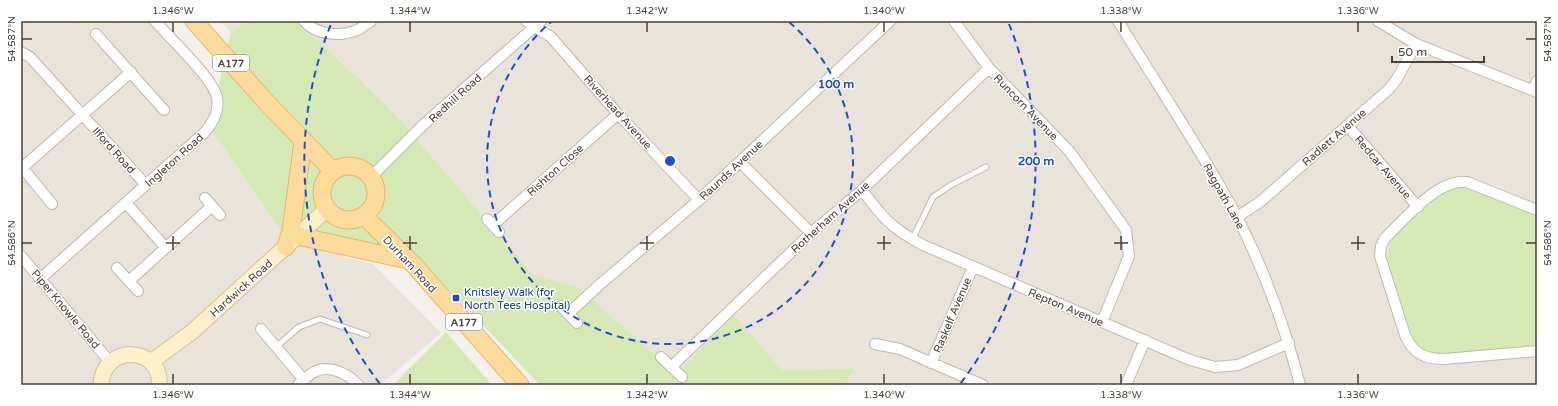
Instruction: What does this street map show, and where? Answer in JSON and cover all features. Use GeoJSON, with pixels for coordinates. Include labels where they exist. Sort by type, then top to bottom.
{"type":"FeatureCollection","features":[{"type":"Feature","properties":{"kind":"main road","name":"A177"},"geometry":{"type":"LineString","coordinates":[[194,21],[303,142],[332,171]]}},
{"type":"Feature","properties":{"kind":"main road"},"geometry":{"type":"LineString","coordinates":[[303,142],[291,231],[292,242],[362,251],[408,260]]}},
{"type":"Feature","properties":{"kind":"main road"},"geometry":{"type":"LineString","coordinates":[[350,166],[360,168],[371,177],[374,185],[375,200],[371,208],[364,216],[350,220],[341,219],[334,216],[327,209],[322,193],[323,184],[332,171],[350,166]]}},
{"type":"Feature","properties":{"kind":"main road","name":"Durham Road"},"geometry":{"type":"LineString","coordinates":[[364,216],[408,260],[520,385]]}},
{"type":"Feature","properties":{"kind":"street","name":"Ingleton Road"},"geometry":{"type":"LineString","coordinates":[[40,279],[204,133],[214,122],[218,108],[216,94],[208,81],[155,21]]}},
{"type":"Feature","properties":{"kind":"street"},"geometry":{"type":"LineString","coordinates":[[304,21],[320,32],[330,34],[357,30],[371,21]]}},
{"type":"Feature","properties":{"kind":"street","name":"Riverhead Avenue"},"geometry":{"type":"LineString","coordinates":[[526,21],[538,24],[551,37],[618,114],[700,200]]}},
{"type":"Feature","properties":{"kind":"street","name":"Raunds Avenue"},"geometry":{"type":"LineString","coordinates":[[568,314],[598,286],[700,200],[890,21]]}},
{"type":"Feature","properties":{"kind":"street","name":"Runcorn Avenue"},"geometry":{"type":"LineString","coordinates":[[954,21],[989,68],[1070,152],[1126,230],[1129,256],[1102,322]]}},
{"type":"Feature","properties":{"kind":"street","name":"Ragpath Lane"},"geometry":{"type":"LineString","coordinates":[[1118,21],[1237,217],[1274,301],[1289,343],[1300,385]]}},
{"type":"Feature","properties":{"kind":"street"},"geometry":{"type":"LineString","coordinates":[[1378,21],[1416,44],[1536,88]]}},
{"type":"Feature","properties":{"kind":"street","name":"Redhill Road"},"geometry":{"type":"LineString","coordinates":[[371,177],[424,126],[538,24]]}},
{"type":"Feature","properties":{"kind":"street"},"geometry":{"type":"LineString","coordinates":[[96,34],[164,110]]}},
{"type":"Feature","properties":{"kind":"street","name":"Radlett Avenue"},"geometry":{"type":"LineString","coordinates":[[1237,217],[1260,202],[1388,90],[1397,79],[1416,44]]}},
{"type":"Feature","properties":{"kind":"street","name":"Ilford Road"},"geometry":{"type":"LineString","coordinates":[[21,52],[30,56],[146,185]]}},
{"type":"Feature","properties":{"kind":"street","name":"Rotherham Avenue"},"geometry":{"type":"LineString","coordinates":[[671,367],[811,233],[862,190],[989,68]]}},
{"type":"Feature","properties":{"kind":"street"},"geometry":{"type":"LineString","coordinates":[[52,204],[22,167],[131,72]]}},
{"type":"Feature","properties":{"kind":"street","name":"Rishton Close"},"geometry":{"type":"LineString","coordinates":[[493,225],[618,114]]}},
{"type":"Feature","properties":{"kind":"street","name":"Redcar Avenue"},"geometry":{"type":"LineString","coordinates":[[1348,126],[1418,207]]}},
{"type":"Feature","properties":{"kind":"street"},"geometry":{"type":"LineString","coordinates":[[740,162],[811,233]]}},
{"type":"Feature","properties":{"kind":"street"},"geometry":{"type":"LineString","coordinates":[[1537,210],[1476,185],[1458,181],[1444,186],[1418,207],[1385,238],[1381,246],[1380,256],[1405,335],[1411,348],[1420,355],[1434,359],[1537,350]]}},
{"type":"Feature","properties":{"kind":"street","name":"Repton Avenue"},"geometry":{"type":"LineString","coordinates":[[862,190],[882,218],[900,233],[912,240],[1190,360],[1215,367],[1238,365],[1289,343]]}},
{"type":"Feature","properties":{"kind":"street"},"geometry":{"type":"LineString","coordinates":[[205,198],[220,215]]}},
{"type":"Feature","properties":{"kind":"street"},"geometry":{"type":"LineString","coordinates":[[126,202],[166,248]]}},
{"type":"Feature","properties":{"kind":"street"},"geometry":{"type":"LineString","coordinates":[[129,281],[212,206]]}},
{"type":"Feature","properties":{"kind":"street","name":"Hardwick Road"},"geometry":{"type":"LineString","coordinates":[[151,362],[193,331],[327,209]]}},
{"type":"Feature","properties":{"kind":"street","name":"Piper Knowle Road"},"geometry":{"type":"LineString","coordinates":[[21,256],[110,362]]}},
{"type":"Feature","properties":{"kind":"street","name":"Raskelf Avenue"},"geometry":{"type":"LineString","coordinates":[[932,363],[973,267]]}},
{"type":"Feature","properties":{"kind":"street"},"geometry":{"type":"LineString","coordinates":[[117,268],[138,291]]}},
{"type":"Feature","properties":{"kind":"street"},"geometry":{"type":"LineString","coordinates":[[561,306],[577,323]]}},
{"type":"Feature","properties":{"kind":"street"},"geometry":{"type":"LineString","coordinates":[[261,329],[276,347],[301,383],[316,371],[334,370],[352,378],[358,385]]}},
{"type":"Feature","properties":{"kind":"street"},"geometry":{"type":"LineString","coordinates":[[1126,385],[1144,340]]}},
{"type":"Feature","properties":{"kind":"street"},"geometry":{"type":"LineString","coordinates":[[874,344],[900,349],[983,385]]}},
{"type":"Feature","properties":{"kind":"street"},"geometry":{"type":"LineString","coordinates":[[101,385],[103,373],[110,362],[121,355],[132,354],[142,356],[151,362],[157,371],[159,385]]}},
{"type":"Feature","properties":{"kind":"street"},"geometry":{"type":"LineString","coordinates":[[661,357],[682,377]]}},
{"type":"Feature","properties":{"kind":"lane"},"geometry":{"type":"LineString","coordinates":[[912,240],[933,197],[951,185],[986,167]]}},
{"type":"Feature","properties":{"kind":"lane"},"geometry":{"type":"LineString","coordinates":[[276,347],[299,326],[320,319],[367,335]]}},
{"type":"Feature","properties":{"kind":"shaded area"},"geometry":{"type":"Polygon","coordinates":[[[21,21],[160,21],[215,78],[218,133],[294,244],[373,264],[441,333],[380,385],[21,385],[21,21]]]}},
{"type":"Feature","properties":{"kind":"shaded area"},"geometry":{"type":"Polygon","coordinates":[[[220,21],[246,21],[231,33],[220,21]]]}},
{"type":"Feature","properties":{"kind":"shaded area"},"geometry":{"type":"Polygon","coordinates":[[[298,21],[1537,21],[1537,385],[845,385],[853,369],[782,370],[733,316],[677,374],[578,287],[532,274],[397,116],[298,21]]]}},
{"type":"Feature","properties":{"kind":"green space"},"geometry":{"type":"Polygon","coordinates":[[[246,21],[298,21],[397,116],[532,274],[578,287],[677,374],[733,315],[782,370],[854,369],[845,385],[540,385],[433,273],[290,243],[214,133],[221,73],[231,33],[246,21]]]}},
{"type":"Feature","properties":{"kind":"green space"},"geometry":{"type":"Polygon","coordinates":[[[1454,186],[1464,186],[1537,215],[1537,343],[1529,346],[1439,354],[1420,349],[1412,339],[1388,268],[1389,246],[1398,230],[1429,202],[1449,188],[1454,186]]]}},
{"type":"Feature","properties":{"kind":"green space"},"geometry":{"type":"Polygon","coordinates":[[[446,332],[492,385],[393,385],[446,332]]]}},
{"type":"Feature","properties":{"kind":"place","name":"Knitsley Walk (for North Tees Hospital)"},"geometry":{"type":"Point","coordinates":[456,298]}}]}
